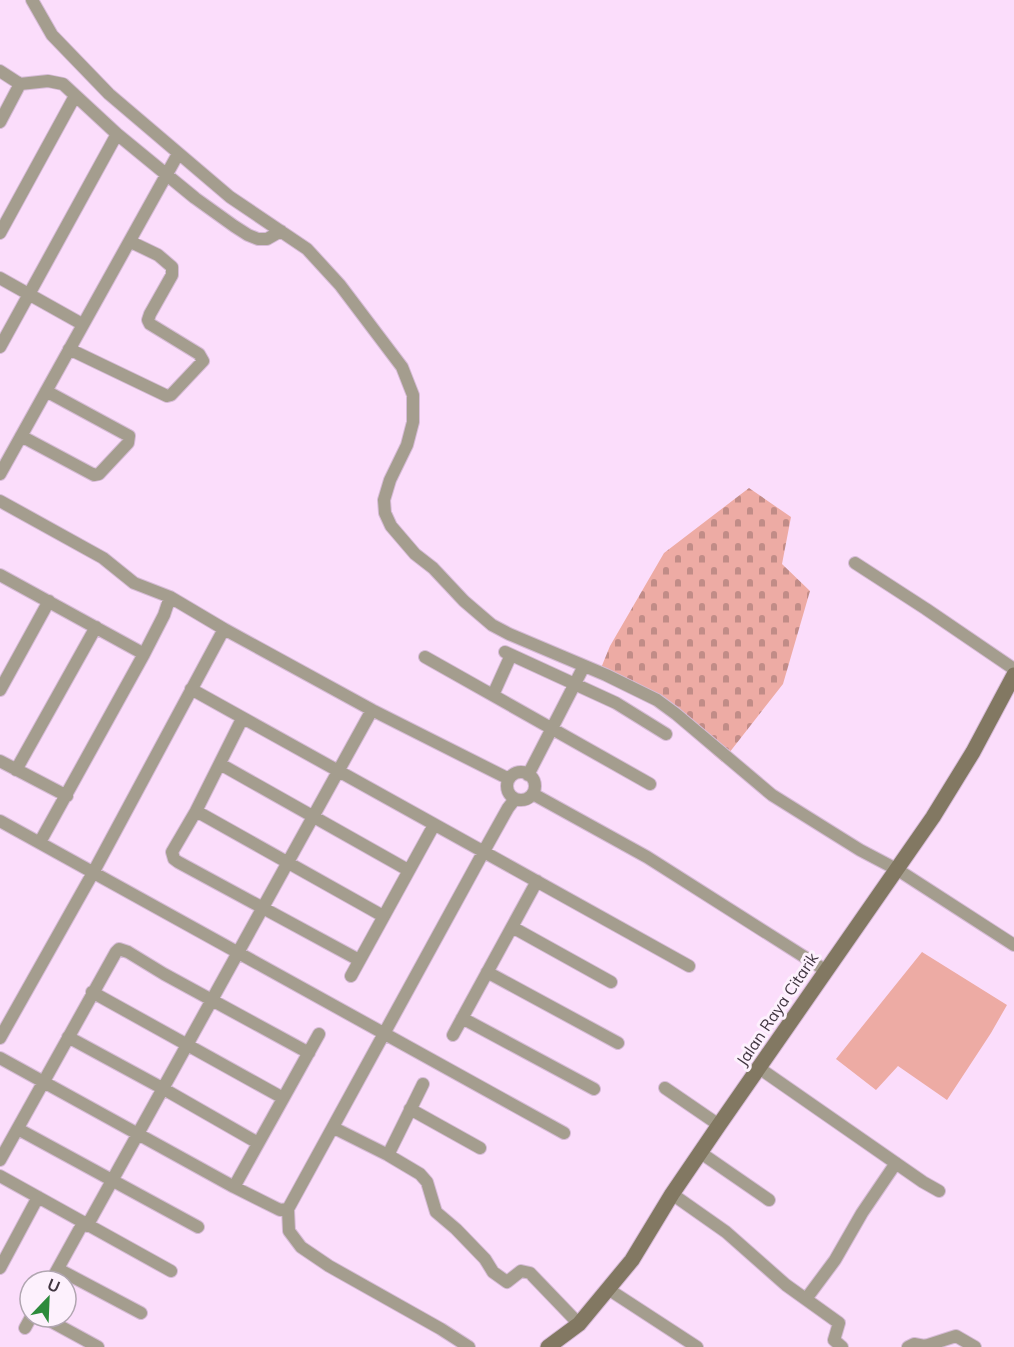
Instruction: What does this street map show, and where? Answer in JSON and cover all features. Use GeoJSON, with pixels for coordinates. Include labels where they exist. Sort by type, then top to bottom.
{"type":"FeatureCollection","features":[{"type":"Feature","properties":{"kind":"street"},"geometry":{"type":"LineString","coordinates":[[32,0],[52,35],[109,94],[230,197],[307,249],[340,285],[402,367],[414,407],[413,422],[407,446],[390,480],[384,500],[385,513],[391,526],[415,554],[434,568],[492,625],[631,686],[657,700],[772,795],[853,846],[897,870],[1014,945]]}},
{"type":"Feature","properties":{"kind":"street"},"geometry":{"type":"LineString","coordinates":[[0,71],[20,84],[55,81],[63,84],[117,134],[195,198],[248,235],[267,239],[280,231]]}},
{"type":"Feature","properties":{"kind":"street"},"geometry":{"type":"LineString","coordinates":[[0,122],[20,84]]}},
{"type":"Feature","properties":{"kind":"street"},"geometry":{"type":"LineString","coordinates":[[0,233],[75,96]]}},
{"type":"Feature","properties":{"kind":"street"},"geometry":{"type":"LineString","coordinates":[[0,347],[117,134]]}},
{"type":"Feature","properties":{"kind":"street"},"geometry":{"type":"LineString","coordinates":[[0,474],[178,154]]}},
{"type":"Feature","properties":{"kind":"street"},"geometry":{"type":"LineString","coordinates":[[69,349],[167,396],[203,361],[199,354],[150,324],[148,320],[150,314],[172,275],[172,267],[158,255],[131,242]]}},
{"type":"Feature","properties":{"kind":"street"},"geometry":{"type":"LineString","coordinates":[[0,278],[82,324]]}},
{"type":"Feature","properties":{"kind":"street"},"geometry":{"type":"LineString","coordinates":[[21,436],[94,475],[99,474],[128,442],[129,436],[45,391]]}},
{"type":"Feature","properties":{"kind":"street"},"geometry":{"type":"LineString","coordinates":[[0,501],[86,547],[134,583],[170,597],[372,710],[509,779]]}},
{"type":"Feature","properties":{"kind":"street"},"geometry":{"type":"LineString","coordinates":[[855,563],[1014,669]]}},
{"type":"Feature","properties":{"kind":"street"},"geometry":{"type":"LineString","coordinates":[[1,578],[49,601],[144,654]]}},
{"type":"Feature","properties":{"kind":"street"},"geometry":{"type":"LineString","coordinates":[[40,842],[144,654],[164,615],[170,597]]}},
{"type":"Feature","properties":{"kind":"street"},"geometry":{"type":"LineString","coordinates":[[0,690],[49,601]]}},
{"type":"Feature","properties":{"kind":"street"},"geometry":{"type":"LineString","coordinates":[[16,770],[96,627]]}},
{"type":"Feature","properties":{"kind":"street"},"geometry":{"type":"LineString","coordinates":[[0,1038],[94,872],[224,629]]}},
{"type":"Feature","properties":{"kind":"street"},"geometry":{"type":"LineString","coordinates":[[493,695],[508,653],[629,709],[666,734]]}},
{"type":"Feature","properties":{"kind":"street"},"geometry":{"type":"LineString","coordinates":[[425,657],[650,784]]}},
{"type":"Feature","properties":{"kind":"street"},"geometry":{"type":"LineString","coordinates":[[528,775],[584,666]]}},
{"type":"Feature","properties":{"kind":"street","name":"Jalan Raya Citarik"},"geometry":{"type":"LineString","coordinates":[[548,1347],[579,1324],[632,1260],[672,1194],[825,970],[933,818],[973,752],[1014,675]]}},
{"type":"Feature","properties":{"kind":"street"},"geometry":{"type":"LineString","coordinates":[[191,689],[689,966]]}},
{"type":"Feature","properties":{"kind":"street"},"geometry":{"type":"LineString","coordinates":[[58,1269],[112,1181],[372,710]]}},
{"type":"Feature","properties":{"kind":"street"},"geometry":{"type":"LineString","coordinates":[[242,719],[196,811],[172,852],[174,859],[359,960]]}},
{"type":"Feature","properties":{"kind":"street"},"geometry":{"type":"LineString","coordinates":[[0,761],[67,796]]}},
{"type":"Feature","properties":{"kind":"street"},"geometry":{"type":"LineString","coordinates":[[220,764],[408,870]]}},
{"type":"Feature","properties":{"kind":"street"},"geometry":{"type":"LineString","coordinates":[[509,779],[518,773],[528,775],[535,783],[533,794]]}},
{"type":"Feature","properties":{"kind":"street"},"geometry":{"type":"LineString","coordinates":[[509,779],[508,790],[515,799],[522,800],[533,794]]}},
{"type":"Feature","properties":{"kind":"street"},"geometry":{"type":"LineString","coordinates":[[533,794],[647,857],[825,970]]}},
{"type":"Feature","properties":{"kind":"street"},"geometry":{"type":"LineString","coordinates":[[469,1347],[329,1266],[301,1247],[289,1231],[288,1209],[484,851],[515,799]]}},
{"type":"Feature","properties":{"kind":"street"},"geometry":{"type":"LineString","coordinates":[[196,811],[383,916]]}},
{"type":"Feature","properties":{"kind":"street"},"geometry":{"type":"LineString","coordinates":[[0,821],[564,1133]]}},
{"type":"Feature","properties":{"kind":"street"},"geometry":{"type":"LineString","coordinates":[[351,976],[434,825]]}},
{"type":"Feature","properties":{"kind":"street"},"geometry":{"type":"LineString","coordinates":[[453,1035],[537,882]]}},
{"type":"Feature","properties":{"kind":"street"},"geometry":{"type":"LineString","coordinates":[[512,927],[611,982]]}},
{"type":"Feature","properties":{"kind":"street"},"geometry":{"type":"LineString","coordinates":[[0,1160],[92,992],[119,949],[309,1053]]}},
{"type":"Feature","properties":{"kind":"street"},"geometry":{"type":"LineString","coordinates":[[487,972],[618,1043]]}},
{"type":"Feature","properties":{"kind":"street"},"geometry":{"type":"LineString","coordinates":[[92,992],[283,1098]]}},
{"type":"Feature","properties":{"kind":"street"},"geometry":{"type":"LineString","coordinates":[[462,1018],[594,1089]]}},
{"type":"Feature","properties":{"kind":"street"},"geometry":{"type":"LineString","coordinates":[[234,1187],[319,1034]]}},
{"type":"Feature","properties":{"kind":"street"},"geometry":{"type":"LineString","coordinates":[[68,1037],[258,1143]]}},
{"type":"Feature","properties":{"kind":"street"},"geometry":{"type":"LineString","coordinates":[[0,1058],[234,1187],[280,1210],[288,1209]]}},
{"type":"Feature","properties":{"kind":"street"},"geometry":{"type":"LineString","coordinates":[[759,1068],[939,1191]]}},
{"type":"Feature","properties":{"kind":"street"},"geometry":{"type":"LineString","coordinates":[[388,1155],[423,1084]]}},
{"type":"Feature","properties":{"kind":"street"},"geometry":{"type":"LineString","coordinates":[[665,1088],[719,1125]]}},
{"type":"Feature","properties":{"kind":"street"},"geometry":{"type":"LineString","coordinates":[[410,1109],[480,1148]]}},
{"type":"Feature","properties":{"kind":"street"},"geometry":{"type":"LineString","coordinates":[[334,1128],[420,1174],[427,1182],[436,1212],[485,1259],[493,1272],[507,1282],[522,1271],[530,1273],[579,1324]]}},
{"type":"Feature","properties":{"kind":"street"},"geometry":{"type":"LineString","coordinates":[[18,1129],[198,1227]]}},
{"type":"Feature","properties":{"kind":"street"},"geometry":{"type":"LineString","coordinates":[[701,1153],[769,1200]]}},
{"type":"Feature","properties":{"kind":"street"},"geometry":{"type":"LineString","coordinates":[[806,1299],[835,1260],[867,1205],[896,1163]]}},
{"type":"Feature","properties":{"kind":"street"},"geometry":{"type":"LineString","coordinates":[[0,1176],[171,1271]]}},
{"type":"Feature","properties":{"kind":"street"},"geometry":{"type":"LineString","coordinates":[[672,1194],[726,1232],[786,1285],[839,1323],[834,1340],[842,1347]]}},
{"type":"Feature","properties":{"kind":"street"},"geometry":{"type":"LineString","coordinates":[[0,1268],[38,1197]]}},
{"type":"Feature","properties":{"kind":"street"},"geometry":{"type":"LineString","coordinates":[[78,1280],[141,1313]]}},
{"type":"Feature","properties":{"kind":"street"},"geometry":{"type":"LineString","coordinates":[[608,1289],[697,1347]]}},
{"type":"Feature","properties":{"kind":"street"},"geometry":{"type":"LineString","coordinates":[[65,1329],[98,1347]]}},
{"type":"Feature","properties":{"kind":"street"},"geometry":{"type":"LineString","coordinates":[[908,1347],[914,1344],[925,1346],[956,1336],[975,1347]]}},
{"type":"Feature","properties":{"kind":"green space"},"geometry":{"type":"Polygon","coordinates":[[[749,488],[791,517],[782,564],[810,591],[783,684],[722,762],[651,700],[601,668],[610,646],[664,553],[749,488]]]}},
{"type":"Feature","properties":{"kind":"green space"},"geometry":{"type":"Polygon","coordinates":[[[922,952],[1007,1005],[947,1100],[898,1066],[876,1090],[836,1059],[922,952]]]}}]}
